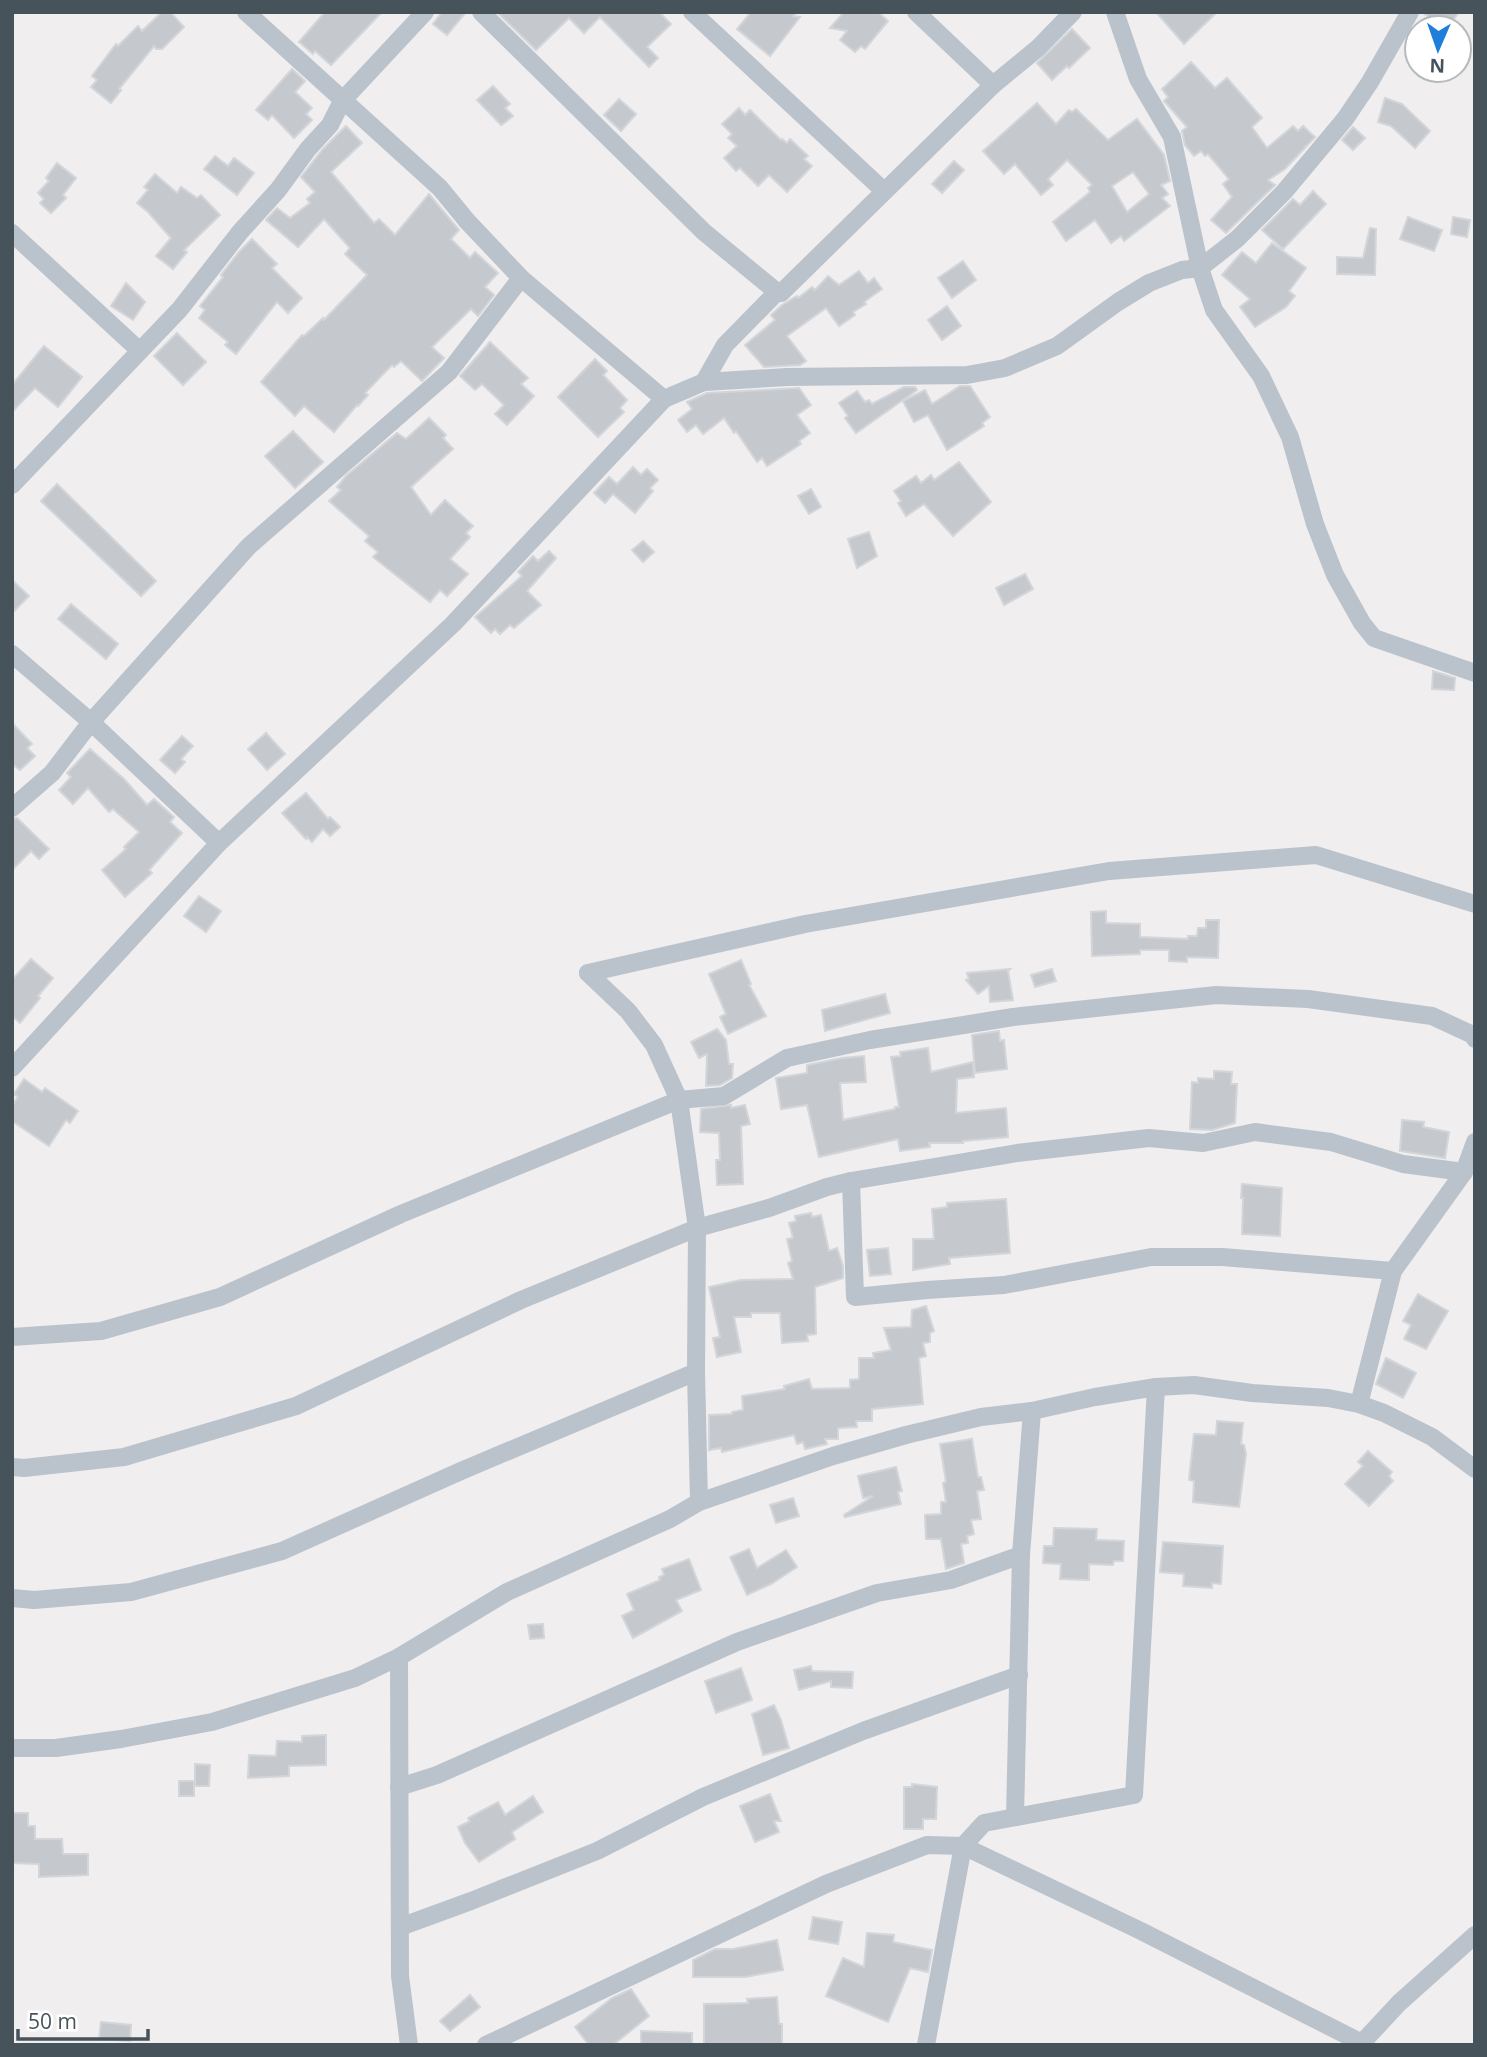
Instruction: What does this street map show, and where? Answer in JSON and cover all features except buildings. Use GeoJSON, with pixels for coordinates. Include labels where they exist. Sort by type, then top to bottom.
{"type":"FeatureCollection","features":[{"type":"Feature","properties":{"kind":"street"},"geometry":{"type":"LineString","coordinates":[[246,12],[440,188],[521,278],[664,399]]}},
{"type":"Feature","properties":{"kind":"street"},"geometry":{"type":"LineString","coordinates":[[12,485],[180,309],[240,232],[330,125],[342,101],[425,12]]}},
{"type":"Feature","properties":{"kind":"street"},"geometry":{"type":"LineString","coordinates":[[481,12],[704,232],[777,292]]}},
{"type":"Feature","properties":{"kind":"street"},"geometry":{"type":"LineString","coordinates":[[692,12],[884,191]]}},
{"type":"Feature","properties":{"kind":"street"},"geometry":{"type":"LineString","coordinates":[[916,12],[993,85]]}},
{"type":"Feature","properties":{"kind":"street"},"geometry":{"type":"LineString","coordinates":[[704,382],[724,345],[993,85],[1038,48],[1073,12]]}},
{"type":"Feature","properties":{"kind":"street"},"geometry":{"type":"LineString","coordinates":[[1115,12],[1138,79],[1172,137],[1200,268],[1213,310],[1261,376],[1290,437],[1320,537],[1335,575],[1362,623],[1374,638],[1475,673]]}},
{"type":"Feature","properties":{"kind":"street"},"geometry":{"type":"LineString","coordinates":[[12,1068],[219,843],[453,624],[664,399],[704,382],[787,377],[967,375],[1005,368],[1057,346],[1149,283],[1182,270],[1200,268],[1237,239],[1284,192],[1345,119],[1370,82],[1410,12]]}},
{"type":"Feature","properties":{"kind":"street"},"geometry":{"type":"LineString","coordinates":[[12,233],[140,351]]}},
{"type":"Feature","properties":{"kind":"street"},"geometry":{"type":"LineString","coordinates":[[12,807],[52,772],[91,722],[248,546],[449,372],[521,278]]}},
{"type":"Feature","properties":{"kind":"street"},"geometry":{"type":"LineString","coordinates":[[12,654],[91,722],[219,843]]}},
{"type":"Feature","properties":{"kind":"street"},"geometry":{"type":"LineString","coordinates":[[699,1502],[696,1372],[698,1228],[679,1100],[654,1045],[628,1011],[588,973],[805,924],[1109,870],[1316,855],[1475,904]]}},
{"type":"Feature","properties":{"kind":"street"},"geometry":{"type":"LineString","coordinates":[[12,1337],[100,1331],[220,1297],[401,1214],[679,1100],[724,1096],[787,1058],[870,1040],[1013,1017],[1216,995],[1308,999],[1432,1016],[1473,1035],[1475,1039]]}},
{"type":"Feature","properties":{"kind":"street"},"geometry":{"type":"LineString","coordinates":[[12,1467],[124,1457],[296,1406],[521,1300],[698,1228],[851,1181],[1017,1153],[1149,1138],[1203,1143],[1255,1132],[1331,1142],[1403,1164],[1464,1172]]}},
{"type":"Feature","properties":{"kind":"street"},"geometry":{"type":"LineString","coordinates":[[1359,1404],[1393,1271],[1464,1172],[1475,1142]]}},
{"type":"Feature","properties":{"kind":"street"},"geometry":{"type":"LineString","coordinates":[[851,1181],[855,1297],[1004,1285],[1151,1256],[1222,1257],[1393,1271]]}},
{"type":"Feature","properties":{"kind":"street"},"geometry":{"type":"LineString","coordinates":[[12,1598],[34,1600],[131,1592],[282,1551],[461,1471],[696,1372]]}},
{"type":"Feature","properties":{"kind":"street"},"geometry":{"type":"LineString","coordinates":[[12,1748],[56,1748],[212,1722],[355,1678],[399,1657],[507,1592],[670,1519],[699,1502],[833,1455],[981,1418],[1156,1387],[1194,1385],[1252,1393],[1328,1398],[1359,1404],[1384,1413],[1432,1437],[1475,1469]]}},
{"type":"Feature","properties":{"kind":"street"},"geometry":{"type":"LineString","coordinates":[[926,2045],[963,1846],[984,1823],[1133,1795],[1156,1387]]}},
{"type":"Feature","properties":{"kind":"street"},"geometry":{"type":"LineString","coordinates":[[1015,1817],[1021,1555],[1032,1411]]}},
{"type":"Feature","properties":{"kind":"street"},"geometry":{"type":"LineString","coordinates":[[399,1787],[449,1769],[737,1642],[877,1593],[951,1580],[1021,1555]]}},
{"type":"Feature","properties":{"kind":"street"},"geometry":{"type":"LineString","coordinates":[[399,1657],[400,1976],[409,2045]]}},
{"type":"Feature","properties":{"kind":"street"},"geometry":{"type":"LineString","coordinates":[[400,1927],[597,1852],[703,1797],[863,1731],[1018,1675]]}},
{"type":"Feature","properties":{"kind":"street"},"geometry":{"type":"LineString","coordinates":[[485,2045],[826,1884],[927,1845],[963,1846],[1141,1931],[1361,2044],[1399,2003],[1475,1935]]}}]}
